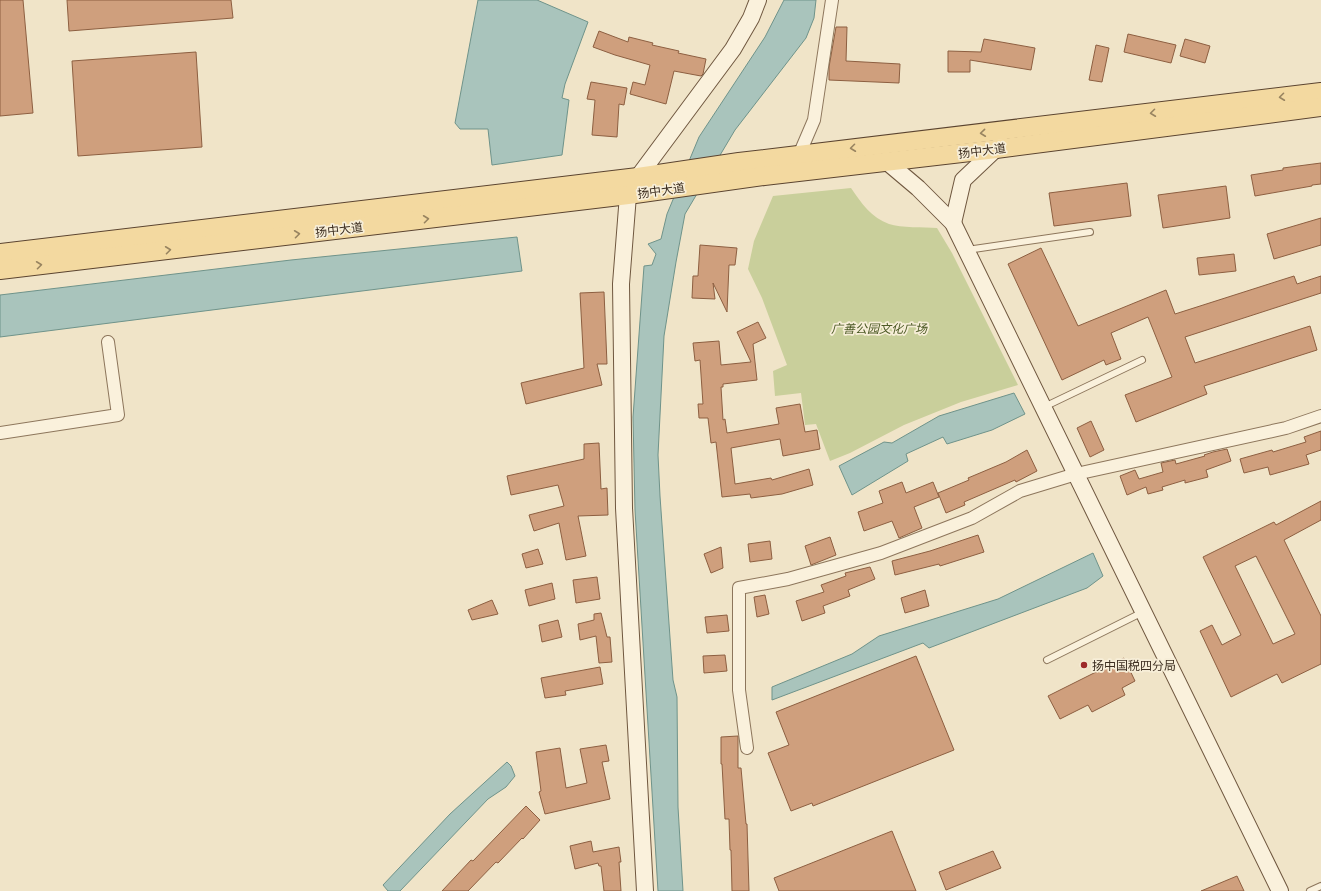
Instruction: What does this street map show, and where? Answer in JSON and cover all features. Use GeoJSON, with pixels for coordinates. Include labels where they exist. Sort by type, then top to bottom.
{"type":"FeatureCollection","features":[{"type":"Feature","properties":{"kind":"main road","name":"扬中大道"},"geometry":{"type":"LineString","coordinates":[[0,270],[628,195],[799,163],[1018,129],[1321,92]]}},
{"type":"Feature","properties":{"kind":"main road","name":"扬中大道"},"geometry":{"type":"LineString","coordinates":[[0,254],[638,177],[799,163],[886,161],[996,149],[1321,107]]}},
{"type":"Feature","properties":{"kind":"street"},"geometry":{"type":"LineString","coordinates":[[645,891],[624,508],[621,284],[628,195],[638,177],[733,49],[751,18],[758,0]]}},
{"type":"Feature","properties":{"kind":"street"},"geometry":{"type":"LineString","coordinates":[[799,163],[814,120],[832,0]]}},
{"type":"Feature","properties":{"kind":"street"},"geometry":{"type":"LineString","coordinates":[[953,223],[963,180],[1018,129]]}},
{"type":"Feature","properties":{"kind":"street"},"geometry":{"type":"LineString","coordinates":[[886,161],[918,188],[953,223],[1280,891]]}},
{"type":"Feature","properties":{"kind":"street"},"geometry":{"type":"LineString","coordinates":[[0,433],[118,415],[108,342]]}},
{"type":"Feature","properties":{"kind":"street"},"geometry":{"type":"LineString","coordinates":[[747,748],[739,690],[739,588],[788,579],[880,553],[972,518],[1020,491],[1076,474],[1286,428],[1321,416]]}},
{"type":"Feature","properties":{"kind":"lane"},"geometry":{"type":"LineString","coordinates":[[966,250],[1090,232]]}},
{"type":"Feature","properties":{"kind":"lane"},"geometry":{"type":"LineString","coordinates":[[1043,407],[1142,360]]}},
{"type":"Feature","properties":{"kind":"lane"},"geometry":{"type":"LineString","coordinates":[[1047,660],[1143,612]]}},
{"type":"Feature","properties":{"kind":"lane"},"geometry":{"type":"LineString","coordinates":[[1310,891],[1321,886]]}},
{"type":"Feature","properties":{"kind":"green space","name":"广善公园文化广场"},"geometry":{"type":"Polygon","coordinates":[[[851,188],[872,214],[889,224],[937,228],[952,253],[1018,385],[961,402],[904,425],[850,453],[830,461],[816,424],[805,425],[801,393],[775,396],[773,371],[787,365],[762,298],[748,269],[754,241],[773,196],[851,188]]]}},
{"type":"Feature","properties":{"kind":"water"},"geometry":{"type":"Polygon","coordinates":[[[478,0],[537,0],[588,22],[565,84],[562,98],[569,100],[562,155],[492,165],[488,129],[460,129],[455,123],[478,0]]]}},
{"type":"Feature","properties":{"kind":"water"},"geometry":{"type":"Polygon","coordinates":[[[784,0],[816,0],[814,18],[806,38],[735,130],[685,214],[664,336],[658,455],[673,680],[677,697],[678,807],[683,891],[658,891],[635,510],[633,417],[644,266],[652,265],[656,254],[648,244],[661,239],[667,214],[699,137],[765,37],[784,0]]]}},
{"type":"Feature","properties":{"kind":"water"},"geometry":{"type":"Polygon","coordinates":[[[517,237],[522,271],[0,337],[0,295],[291,260],[517,237]]]}},
{"type":"Feature","properties":{"kind":"water"},"geometry":{"type":"Polygon","coordinates":[[[1014,393],[1025,414],[992,430],[947,444],[943,437],[906,454],[908,461],[852,495],[839,466],[884,442],[892,443],[939,416],[1014,393]]]}},
{"type":"Feature","properties":{"kind":"water"},"geometry":{"type":"Polygon","coordinates":[[[1093,553],[1103,576],[1087,588],[929,648],[923,643],[772,700],[772,687],[852,654],[879,636],[998,599],[1093,553]]]}},
{"type":"Feature","properties":{"kind":"water"},"geometry":{"type":"Polygon","coordinates":[[[507,762],[511,766],[515,776],[506,787],[488,799],[400,891],[388,891],[383,885],[450,814],[507,762]]]}},
{"type":"Feature","properties":{"kind":"building"},"geometry":{"type":"Polygon","coordinates":[[[0,0],[23,0],[33,113],[0,116],[0,0]]]}},
{"type":"Feature","properties":{"kind":"building"},"geometry":{"type":"Polygon","coordinates":[[[67,0],[231,0],[233,18],[69,31],[67,0]]]}},
{"type":"Feature","properties":{"kind":"building"},"geometry":{"type":"Polygon","coordinates":[[[836,27],[847,27],[846,61],[900,64],[899,83],[829,80],[829,67],[836,27]]]}},
{"type":"Feature","properties":{"kind":"building"},"geometry":{"type":"Polygon","coordinates":[[[599,31],[628,42],[629,37],[653,43],[652,45],[679,51],[678,53],[706,59],[703,74],[701,76],[674,71],[666,104],[630,94],[633,82],[645,85],[650,65],[593,47],[599,31]]]}},
{"type":"Feature","properties":{"kind":"building"},"geometry":{"type":"Polygon","coordinates":[[[1128,34],[1176,45],[1171,63],[1124,52],[1128,34]]]}},
{"type":"Feature","properties":{"kind":"building"},"geometry":{"type":"Polygon","coordinates":[[[984,39],[1035,48],[1031,70],[970,60],[970,72],[948,72],[948,51],[981,52],[984,39]]]}},
{"type":"Feature","properties":{"kind":"building"},"geometry":{"type":"Polygon","coordinates":[[[1185,39],[1210,46],[1205,63],[1180,56],[1185,39]]]}},
{"type":"Feature","properties":{"kind":"building"},"geometry":{"type":"Polygon","coordinates":[[[1096,45],[1109,48],[1102,82],[1089,80],[1096,45]]]}},
{"type":"Feature","properties":{"kind":"building"},"geometry":{"type":"Polygon","coordinates":[[[196,52],[202,147],[78,156],[72,61],[196,52]]]}},
{"type":"Feature","properties":{"kind":"building"},"geometry":{"type":"Polygon","coordinates":[[[591,82],[627,88],[624,105],[619,104],[617,137],[592,135],[595,100],[587,99],[591,82]]]}},
{"type":"Feature","properties":{"kind":"building"},"geometry":{"type":"Polygon","coordinates":[[[1321,163],[1321,184],[1255,196],[1251,175],[1283,170],[1283,168],[1321,163]]]}},
{"type":"Feature","properties":{"kind":"building"},"geometry":{"type":"Polygon","coordinates":[[[1127,183],[1131,216],[1054,226],[1049,193],[1127,183]]]}},
{"type":"Feature","properties":{"kind":"building"},"geometry":{"type":"Polygon","coordinates":[[[1226,186],[1230,218],[1163,228],[1158,195],[1226,186]]]}},
{"type":"Feature","properties":{"kind":"building"},"geometry":{"type":"Polygon","coordinates":[[[1321,218],[1321,245],[1274,259],[1267,234],[1321,218]]]}},
{"type":"Feature","properties":{"kind":"building"},"geometry":{"type":"Polygon","coordinates":[[[700,245],[737,248],[735,265],[729,265],[727,312],[713,283],[715,299],[692,298],[693,276],[698,276],[700,245]]]}},
{"type":"Feature","properties":{"kind":"building"},"geometry":{"type":"Polygon","coordinates":[[[1041,248],[1078,326],[1166,290],[1175,314],[1294,276],[1297,284],[1321,276],[1321,293],[1185,337],[1195,363],[1310,326],[1317,350],[1204,386],[1207,394],[1136,422],[1125,395],[1172,377],[1148,317],[1111,333],[1121,359],[1106,365],[1104,360],[1062,380],[1008,264],[1041,248]]]}},
{"type":"Feature","properties":{"kind":"building"},"geometry":{"type":"Polygon","coordinates":[[[1234,254],[1236,271],[1199,275],[1197,258],[1234,254]]]}},
{"type":"Feature","properties":{"kind":"building"},"geometry":{"type":"Polygon","coordinates":[[[604,292],[607,364],[597,364],[602,385],[526,404],[521,383],[584,368],[580,293],[604,292]]]}},
{"type":"Feature","properties":{"kind":"building"},"geometry":{"type":"Polygon","coordinates":[[[758,322],[766,338],[753,344],[757,380],[723,384],[723,387],[721,387],[723,420],[725,419],[727,433],[779,424],[776,408],[800,404],[805,432],[817,430],[820,449],[783,456],[780,439],[731,448],[735,484],[771,478],[772,480],[809,469],[813,485],[782,494],[751,498],[750,494],[722,497],[716,442],[711,443],[708,418],[699,418],[698,404],[703,404],[700,360],[695,361],[693,343],[719,341],[721,365],[751,362],[737,332],[758,322]]]}},
{"type":"Feature","properties":{"kind":"building"},"geometry":{"type":"Polygon","coordinates":[[[1091,421],[1104,450],[1090,457],[1077,428],[1091,421]]]}},
{"type":"Feature","properties":{"kind":"building"},"geometry":{"type":"Polygon","coordinates":[[[1321,431],[1321,450],[1306,455],[1309,464],[1270,475],[1268,467],[1244,473],[1240,459],[1272,450],[1273,452],[1306,442],[1304,437],[1321,431]]]}},
{"type":"Feature","properties":{"kind":"building"},"geometry":{"type":"Polygon","coordinates":[[[599,443],[601,489],[607,488],[608,515],[578,516],[586,556],[566,560],[559,523],[534,531],[529,515],[564,506],[558,485],[511,495],[507,476],[584,459],[584,444],[599,443]]]}},
{"type":"Feature","properties":{"kind":"building"},"geometry":{"type":"Polygon","coordinates":[[[1227,449],[1231,461],[1206,470],[1208,477],[1185,483],[1185,480],[1162,487],[1163,490],[1148,494],[1146,487],[1127,495],[1120,476],[1135,470],[1139,479],[1163,472],[1161,463],[1175,460],[1176,464],[1227,449]]]}},
{"type":"Feature","properties":{"kind":"building"},"geometry":{"type":"Polygon","coordinates":[[[1027,450],[1037,471],[1016,482],[1015,480],[964,502],[965,505],[946,513],[938,493],[969,480],[968,478],[1006,462],[1027,450]]]}},
{"type":"Feature","properties":{"kind":"building"},"geometry":{"type":"Polygon","coordinates":[[[902,482],[906,493],[933,482],[939,497],[914,507],[922,528],[899,538],[892,521],[864,531],[858,512],[883,503],[879,491],[902,482]]]}},
{"type":"Feature","properties":{"kind":"building"},"geometry":{"type":"Polygon","coordinates":[[[1321,501],[1321,520],[1284,540],[1321,616],[1321,664],[1282,683],[1277,674],[1231,697],[1200,631],[1212,625],[1222,645],[1241,635],[1203,557],[1274,522],[1276,525],[1321,501]],[[1256,556],[1235,566],[1273,644],[1295,634],[1256,556]]]}},
{"type":"Feature","properties":{"kind":"building"},"geometry":{"type":"Polygon","coordinates":[[[978,535],[984,552],[940,566],[939,564],[895,575],[892,561],[930,551],[978,535]]]}},
{"type":"Feature","properties":{"kind":"building"},"geometry":{"type":"Polygon","coordinates":[[[830,537],[836,555],[811,565],[805,546],[830,537]]]}},
{"type":"Feature","properties":{"kind":"building"},"geometry":{"type":"Polygon","coordinates":[[[770,541],[772,559],[750,562],[748,544],[770,541]]]}},
{"type":"Feature","properties":{"kind":"building"},"geometry":{"type":"Polygon","coordinates":[[[721,547],[723,568],[711,573],[704,554],[721,547]]]}},
{"type":"Feature","properties":{"kind":"building"},"geometry":{"type":"Polygon","coordinates":[[[538,549],[543,564],[526,568],[522,554],[538,549]]]}},
{"type":"Feature","properties":{"kind":"building"},"geometry":{"type":"Polygon","coordinates":[[[870,567],[875,579],[848,590],[850,596],[823,606],[825,613],[802,621],[796,601],[824,592],[821,585],[846,576],[845,573],[870,567]]]}},
{"type":"Feature","properties":{"kind":"building"},"geometry":{"type":"Polygon","coordinates":[[[597,577],[600,599],[576,603],[573,580],[597,577]]]}},
{"type":"Feature","properties":{"kind":"building"},"geometry":{"type":"Polygon","coordinates":[[[552,583],[555,599],[529,606],[525,590],[552,583]]]}},
{"type":"Feature","properties":{"kind":"building"},"geometry":{"type":"Polygon","coordinates":[[[925,590],[929,606],[905,613],[901,598],[925,590]]]}},
{"type":"Feature","properties":{"kind":"building"},"geometry":{"type":"Polygon","coordinates":[[[765,595],[769,614],[757,617],[754,597],[765,595]]]}},
{"type":"Feature","properties":{"kind":"building"},"geometry":{"type":"Polygon","coordinates":[[[492,600],[498,614],[472,620],[468,610],[492,600]]]}},
{"type":"Feature","properties":{"kind":"building"},"geometry":{"type":"Polygon","coordinates":[[[601,613],[607,637],[610,637],[612,662],[599,663],[596,636],[580,640],[578,624],[594,620],[594,614],[601,613]]]}},
{"type":"Feature","properties":{"kind":"building"},"geometry":{"type":"Polygon","coordinates":[[[727,615],[729,631],[707,633],[705,617],[727,615]]]}},
{"type":"Feature","properties":{"kind":"building"},"geometry":{"type":"Polygon","coordinates":[[[558,620],[562,637],[542,642],[539,625],[558,620]]]}},
{"type":"Feature","properties":{"kind":"building"},"geometry":{"type":"Polygon","coordinates":[[[725,655],[727,671],[704,673],[703,656],[725,655]]]}},
{"type":"Feature","properties":{"kind":"building"},"geometry":{"type":"Polygon","coordinates":[[[916,656],[954,750],[813,806],[812,803],[791,811],[768,753],[789,745],[776,712],[916,656]]]}},
{"type":"Feature","properties":{"kind":"building"},"geometry":{"type":"Polygon","coordinates":[[[1124,658],[1135,681],[1122,688],[1125,695],[1092,712],[1088,705],[1060,719],[1048,696],[1124,658]]]}},
{"type":"Feature","properties":{"kind":"building"},"geometry":{"type":"Polygon","coordinates":[[[600,667],[603,684],[565,691],[566,695],[545,698],[541,678],[600,667]]]}},
{"type":"Feature","properties":{"kind":"building"},"geometry":{"type":"Polygon","coordinates":[[[738,736],[738,768],[741,768],[747,824],[749,891],[732,891],[729,819],[725,819],[721,764],[721,737],[738,736]]]}},
{"type":"Feature","properties":{"kind":"building"},"geometry":{"type":"Polygon","coordinates":[[[606,745],[609,761],[602,762],[610,799],[545,814],[539,792],[541,791],[536,752],[560,748],[566,788],[587,783],[580,749],[606,745]]]}},
{"type":"Feature","properties":{"kind":"building"},"geometry":{"type":"Polygon","coordinates":[[[526,806],[540,820],[523,839],[522,838],[498,863],[496,862],[468,891],[442,891],[471,860],[473,861],[526,806]]]}},
{"type":"Feature","properties":{"kind":"building"},"geometry":{"type":"Polygon","coordinates":[[[892,831],[916,891],[779,891],[774,878],[892,831]]]}},
{"type":"Feature","properties":{"kind":"building"},"geometry":{"type":"Polygon","coordinates":[[[591,841],[593,852],[619,847],[621,862],[619,862],[621,891],[604,891],[601,866],[599,866],[598,863],[575,869],[570,846],[591,841]]]}},
{"type":"Feature","properties":{"kind":"building"},"geometry":{"type":"Polygon","coordinates":[[[993,851],[1001,868],[946,890],[939,872],[993,851]]]}},
{"type":"Feature","properties":{"kind":"building"},"geometry":{"type":"Polygon","coordinates":[[[1237,876],[1244,891],[1201,891],[1237,876]]]}},
{"type":"Feature","properties":{"kind":"place","name":"扬中国税四分局"},"geometry":{"type":"Point","coordinates":[1084,665]}}]}
